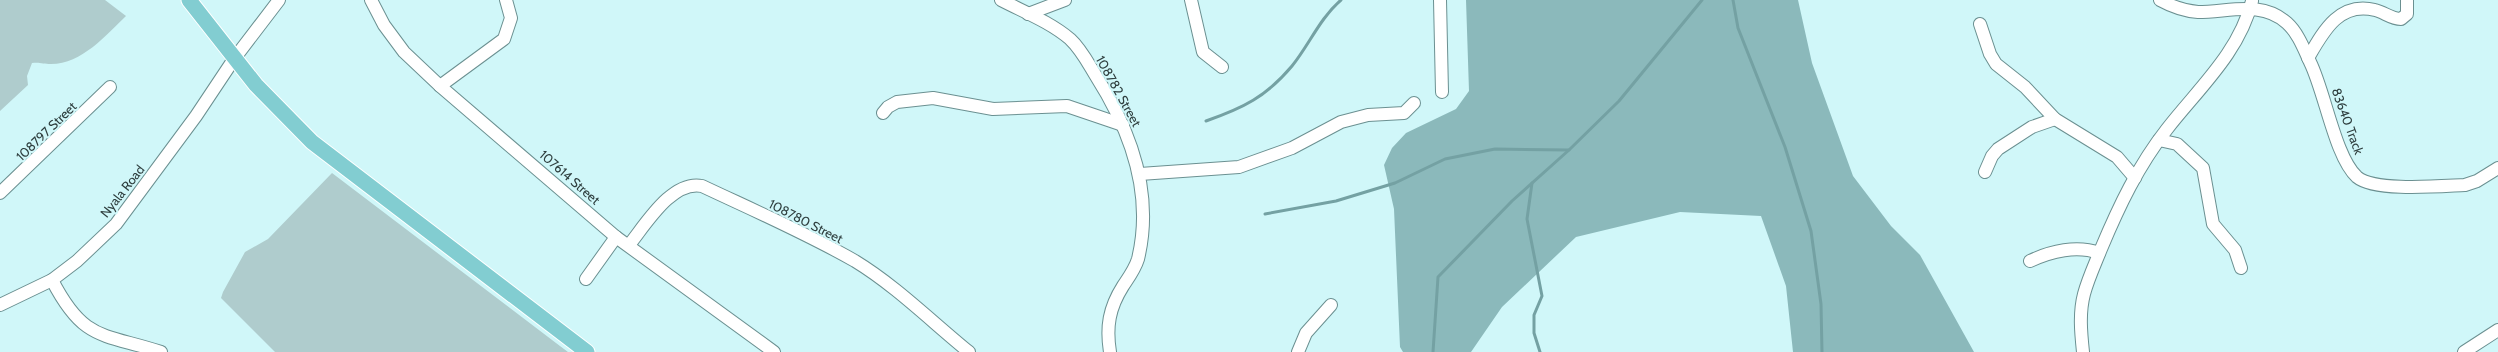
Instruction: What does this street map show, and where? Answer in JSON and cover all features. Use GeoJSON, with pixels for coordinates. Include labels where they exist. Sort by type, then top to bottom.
{"type":"FeatureCollection","features":[{"type":"Feature","properties":{"kind":"main road"},"geometry":{"type":"LineString","coordinates":[[189,0],[234,59],[273,105],[312,142],[587,352]]}},
{"type":"Feature","properties":{"kind":"street","name":"Nyala Road"},"geometry":{"type":"LineString","coordinates":[[0,305],[52,280],[83,256],[116,224],[196,116],[234,59],[280,0]]}},
{"type":"Feature","properties":{"kind":"street","name":"107614 Street"},"geometry":{"type":"LineString","coordinates":[[371,0],[384,25],[404,52],[440,86],[616,237],[774,352]]}},
{"type":"Feature","properties":{"kind":"street"},"geometry":{"type":"LineString","coordinates":[[440,86],[504,40],[511,18],[506,0]]}},
{"type":"Feature","properties":{"kind":"street","name":"108782 Street"},"geometry":{"type":"LineString","coordinates":[[1001,0],[1069,38],[1079,49],[1123,125],[1140,174],[1142,190],[1139,252],[1135,268],[1119,293],[1110,312],[1107,335],[1110,352]]}},
{"type":"Feature","properties":{"kind":"street"},"geometry":{"type":"LineString","coordinates":[[1028,14],[1065,0]]}},
{"type":"Feature","properties":{"kind":"street"},"geometry":{"type":"LineString","coordinates":[[1191,0],[1203,52],[1222,67]]}},
{"type":"Feature","properties":{"kind":"street"},"geometry":{"type":"LineString","coordinates":[[1440,0],[1442,92]]}},
{"type":"Feature","properties":{"kind":"street","name":"83640 Track"},"geometry":{"type":"LineString","coordinates":[[2160,0],[2182,9],[2197,12],[2252,4],[2275,14],[2288,23],[2308,58],[2324,96],[2342,153],[2357,176],[2364,181],[2386,186],[2465,185],[2477,181],[2498,168]]}},
{"type":"Feature","properties":{"kind":"street"},"geometry":{"type":"LineString","coordinates":[[2308,58],[2330,23],[2343,13],[2372,9],[2394,18],[2401,19],[2407,14],[2407,0]]}},
{"type":"Feature","properties":{"kind":"street"},"geometry":{"type":"LineString","coordinates":[[2083,352],[2081,322],[2084,295],[2099,253],[2123,197],[2159,140],[2211,78],[2230,50],[2252,4]]}},
{"type":"Feature","properties":{"kind":"street"},"geometry":{"type":"LineString","coordinates":[[1980,24],[1993,60],[2025,87],[2056,119],[2117,157],[2135,178]]}},
{"type":"Feature","properties":{"kind":"street","name":"108797 Street"},"geometry":{"type":"LineString","coordinates":[[0,193],[110,87]]}},
{"type":"Feature","properties":{"kind":"street"},"geometry":{"type":"LineString","coordinates":[[883,113],[897,102],[933,98],[993,109],[1067,106],[1123,125]]}},
{"type":"Feature","properties":{"kind":"street"},"geometry":{"type":"LineString","coordinates":[[1140,174],[1238,167],[1292,148],[1341,122],[1368,115],[1404,113],[1414,103]]}},
{"type":"Feature","properties":{"kind":"street"},"geometry":{"type":"LineString","coordinates":[[1985,172],[1992,156],[2002,146],[2032,127],[2056,119]]}},
{"type":"Feature","properties":{"kind":"street"},"geometry":{"type":"LineString","coordinates":[[2159,140],[2177,144],[2203,168],[2213,224],[2224,240],[2233,247],[2241,268]]}},
{"type":"Feature","properties":{"kind":"street","name":"108780 Street"},"geometry":{"type":"LineString","coordinates":[[629,245],[676,191],[687,186],[702,186],[792,228],[855,262],[880,279],[969,352]]}},
{"type":"Feature","properties":{"kind":"street"},"geometry":{"type":"LineString","coordinates":[[586,279],[616,237]]}},
{"type":"Feature","properties":{"kind":"street"},"geometry":{"type":"LineString","coordinates":[[2030,261],[2052,253],[2080,248],[2099,253]]}},
{"type":"Feature","properties":{"kind":"street"},"geometry":{"type":"LineString","coordinates":[[52,280],[74,314],[97,334],[161,352]]}},
{"type":"Feature","properties":{"kind":"street"},"geometry":{"type":"LineString","coordinates":[[1298,352],[1306,333],[1331,305]]}},
{"type":"Feature","properties":{"kind":"street"},"geometry":{"type":"LineString","coordinates":[[2464,352],[2498,330]]}},
{"type":"Feature","properties":{"kind":"shaded area"},"geometry":{"type":"Polygon","coordinates":[[[0,0],[105,0],[126,16],[102,40],[83,54],[73,59],[62,63],[32,63],[27,76],[28,85],[0,111],[0,0]]]}},
{"type":"Feature","properties":{"kind":"shaded area"},"geometry":{"type":"Polygon","coordinates":[[[1466,0],[1798,0],[1812,63],[1853,176],[1891,226],[1920,255],[1974,352],[1793,352],[1786,286],[1761,216],[1680,212],[1576,237],[1502,307],[1471,352],[1403,352],[1400,347],[1394,209],[1384,165],[1392,148],[1406,133],[1456,109],[1469,91],[1466,0]]]}},
{"type":"Feature","properties":{"kind":"shaded area"},"geometry":{"type":"Polygon","coordinates":[[[332,173],[568,352],[275,352],[221,298],[245,252],[268,239],[332,173]]]}},
{"type":"Feature","properties":{"kind":"waterway"},"geometry":{"type":"LineString","coordinates":[[1206,121],[1243,106],[1273,86],[1292,66],[1321,23],[1341,0]]}},
{"type":"Feature","properties":{"kind":"waterway"},"geometry":{"type":"LineString","coordinates":[[1433,352],[1438,277],[1512,201],[1569,150],[1619,101],[1702,0]]}},
{"type":"Feature","properties":{"kind":"waterway"},"geometry":{"type":"LineString","coordinates":[[1733,0],[1738,28],[1785,147],[1811,231],[1821,304],[1822,352]]}},
{"type":"Feature","properties":{"kind":"waterway"},"geometry":{"type":"LineString","coordinates":[[1265,214],[1336,201],[1395,183],[1445,159],[1495,149],[1569,150]]}},
{"type":"Feature","properties":{"kind":"waterway"},"geometry":{"type":"LineString","coordinates":[[1532,183],[1527,219],[1542,296],[1534,315],[1534,333],[1540,352]]}}]}
